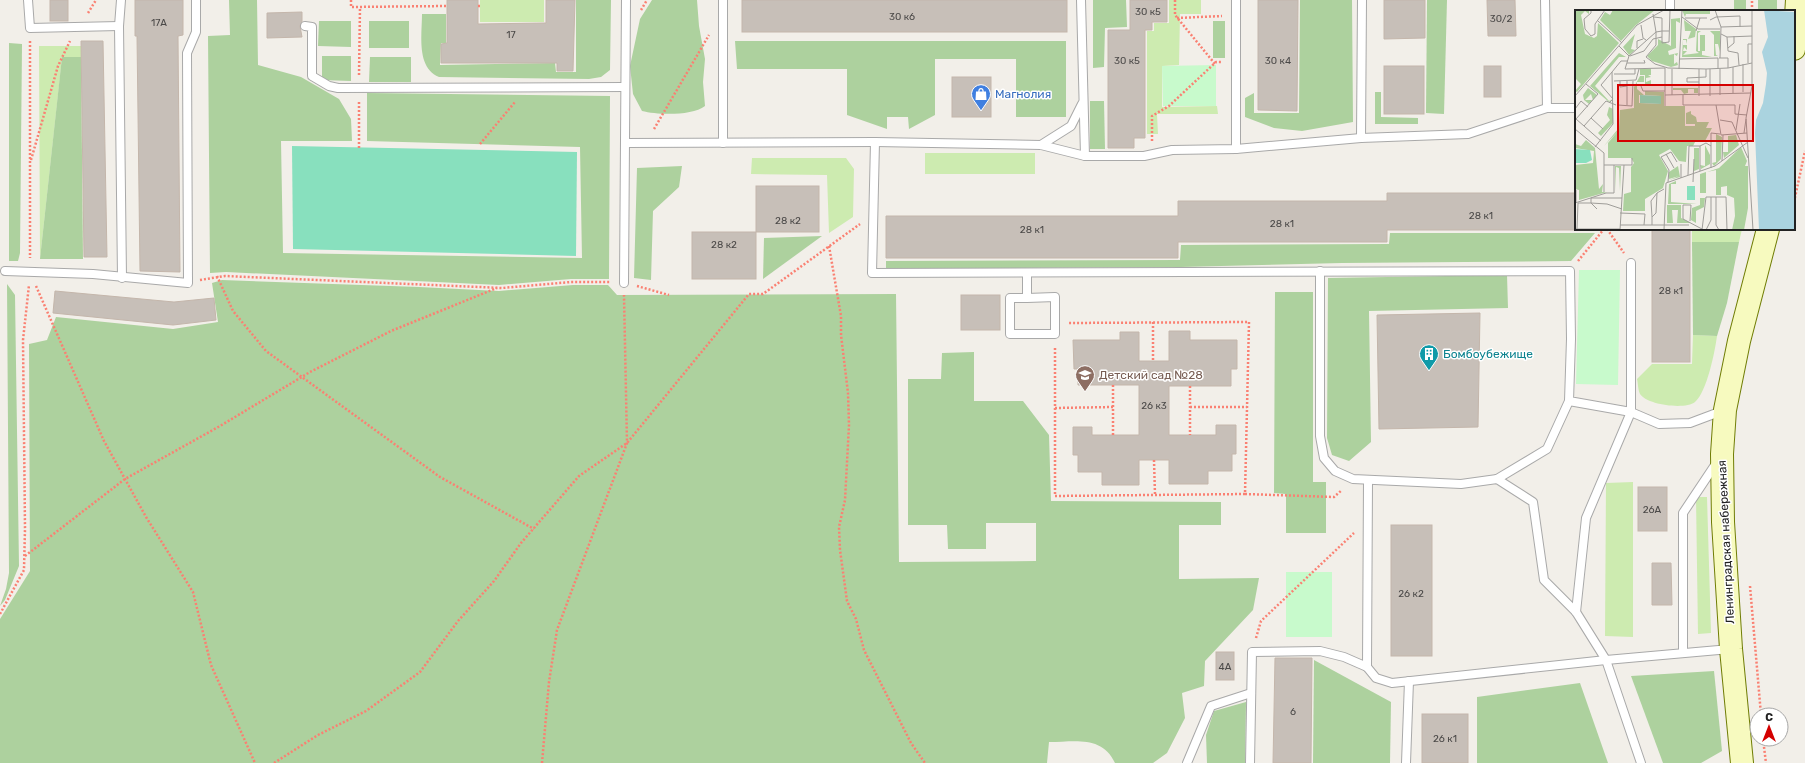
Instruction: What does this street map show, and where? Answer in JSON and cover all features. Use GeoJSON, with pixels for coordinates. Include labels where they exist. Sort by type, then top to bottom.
{"type":"FeatureCollection","features":[{"type":"Feature","properties":{"kind":"main road"},"geometry":{"type":"LineString","coordinates":[[1795,33],[1797,0]]}},
{"type":"Feature","properties":{"kind":"main road","name":"Ленинградская набережная"},"geometry":{"type":"LineString","coordinates":[[1742,763],[1731,649],[1723,522],[1722,454],[1725,410],[1740,341],[1768,230]]}},
{"type":"Feature","properties":{"kind":"lane"},"geometry":{"type":"LineString","coordinates":[[28,0],[30,28],[119,26]]}},
{"type":"Feature","properties":{"kind":"lane"},"geometry":{"type":"LineString","coordinates":[[121,0],[119,26],[122,278]]}},
{"type":"Feature","properties":{"kind":"lane"},"geometry":{"type":"LineString","coordinates":[[5,271],[93,274],[122,278],[188,283],[187,53],[196,32],[196,0]]}},
{"type":"Feature","properties":{"kind":"lane"},"geometry":{"type":"LineString","coordinates":[[624,283],[624,87],[626,0]]}},
{"type":"Feature","properties":{"kind":"lane"},"geometry":{"type":"LineString","coordinates":[[723,0],[723,143]]}},
{"type":"Feature","properties":{"kind":"lane"},"geometry":{"type":"LineString","coordinates":[[1081,0],[1085,156]]}},
{"type":"Feature","properties":{"kind":"lane"},"geometry":{"type":"LineString","coordinates":[[1236,0],[1236,149]]}},
{"type":"Feature","properties":{"kind":"lane"},"geometry":{"type":"LineString","coordinates":[[1361,138],[1362,0]]}},
{"type":"Feature","properties":{"kind":"lane"},"geometry":{"type":"LineString","coordinates":[[1545,0],[1547,108]]}},
{"type":"Feature","properties":{"kind":"lane"},"geometry":{"type":"LineString","coordinates":[[305,26],[312,27],[312,76],[329,86],[338,88],[624,87]]}},
{"type":"Feature","properties":{"kind":"lane"},"geometry":{"type":"LineString","coordinates":[[1041,145],[1071,126],[1083,100]]}},
{"type":"Feature","properties":{"kind":"lane"},"geometry":{"type":"LineString","coordinates":[[625,143],[875,142],[1041,145],[1085,156],[1144,156],[1172,150],[1236,149],[1361,138],[1468,134],[1547,108],[1575,108]]}},
{"type":"Feature","properties":{"kind":"lane"},"geometry":{"type":"LineString","coordinates":[[875,142],[872,273],[1320,271],[1570,271],[1571,339],[1569,401],[1547,449],[1497,480],[1461,484],[1353,480],[1335,471],[1324,458],[1320,436],[1320,271]]}},
{"type":"Feature","properties":{"kind":"lane"},"geometry":{"type":"LineString","coordinates":[[1576,612],[1586,518],[1631,412],[1631,262]]}},
{"type":"Feature","properties":{"kind":"lane"},"geometry":{"type":"LineString","coordinates":[[1027,273],[1028,298]]}},
{"type":"Feature","properties":{"kind":"lane"},"geometry":{"type":"LineString","coordinates":[[1056,297],[1055,334],[1010,334],[1010,298],[1028,298],[1056,297]]}},
{"type":"Feature","properties":{"kind":"lane"},"geometry":{"type":"LineString","coordinates":[[1569,401],[1631,412],[1659,424],[1690,423],[1725,410]]}},
{"type":"Feature","properties":{"kind":"lane"},"geometry":{"type":"LineString","coordinates":[[1683,653],[1683,513],[1722,454]]}},
{"type":"Feature","properties":{"kind":"lane"},"geometry":{"type":"LineString","coordinates":[[1497,480],[1533,502],[1544,580],[1576,612],[1606,660],[1642,763]]}},
{"type":"Feature","properties":{"kind":"lane"},"geometry":{"type":"LineString","coordinates":[[1367,667],[1368,481]]}},
{"type":"Feature","properties":{"kind":"lane"},"geometry":{"type":"LineString","coordinates":[[1250,763],[1252,652],[1320,651],[1344,657],[1367,667],[1376,678],[1392,683],[1606,660],[1731,649]]}},
{"type":"Feature","properties":{"kind":"lane"},"geometry":{"type":"LineString","coordinates":[[1406,763],[1409,681]]}},
{"type":"Feature","properties":{"kind":"lane"},"geometry":{"type":"LineString","coordinates":[[1187,763],[1211,706],[1251,693]]}},
{"type":"Feature","properties":{"kind":"path"},"geometry":{"type":"LineString","coordinates":[[351,0],[351,7],[447,6]]}},
{"type":"Feature","properties":{"kind":"path"},"geometry":{"type":"LineString","coordinates":[[1175,0],[1175,15],[1215,64]]}},
{"type":"Feature","properties":{"kind":"path"},"geometry":{"type":"LineString","coordinates":[[646,143],[723,10]]}},
{"type":"Feature","properties":{"kind":"path"},"geometry":{"type":"LineString","coordinates":[[1177,18],[1236,16]]}},
{"type":"Feature","properties":{"kind":"path"},"geometry":{"type":"LineString","coordinates":[[0,614],[24,570],[25,556],[23,340],[30,272],[30,28]]}},
{"type":"Feature","properties":{"kind":"path"},"geometry":{"type":"LineString","coordinates":[[1146,142],[1152,142],[1152,116],[1169,106],[1215,64],[1236,61]]}},
{"type":"Feature","properties":{"kind":"path"},"geometry":{"type":"LineString","coordinates":[[30,164],[58,66]]}},
{"type":"Feature","properties":{"kind":"path"},"geometry":{"type":"LineString","coordinates":[[480,144],[527,87]]}},
{"type":"Feature","properties":{"kind":"path"},"geometry":{"type":"LineString","coordinates":[[1795,198],[1804,162],[1805,151]]}},
{"type":"Feature","properties":{"kind":"path"},"geometry":{"type":"LineString","coordinates":[[274,763],[318,735],[366,711],[420,672],[458,621],[494,581],[534,529],[579,476],[626,443],[749,294],[763,294],[873,214]]}},
{"type":"Feature","properties":{"kind":"path"},"geometry":{"type":"LineString","coordinates":[[1570,271],[1603,230]]}},
{"type":"Feature","properties":{"kind":"path"},"geometry":{"type":"LineString","coordinates":[[1608,230],[1631,262]]}},
{"type":"Feature","properties":{"kind":"path"},"geometry":{"type":"LineString","coordinates":[[829,246],[842,316],[841,335],[848,393],[849,426],[845,500],[839,527],[840,550],[847,601],[856,619],[864,650],[911,743],[925,763]]}},
{"type":"Feature","properties":{"kind":"path"},"geometry":{"type":"LineString","coordinates":[[30,272],[104,441],[146,517],[193,592],[211,665],[255,763]]}},
{"type":"Feature","properties":{"kind":"path"},"geometry":{"type":"LineString","coordinates":[[188,283],[217,276],[497,288],[571,282],[624,283],[669,295]]}},
{"type":"Feature","properties":{"kind":"path"},"geometry":{"type":"LineString","coordinates":[[217,276],[233,311],[266,351],[440,477],[534,529]]}},
{"type":"Feature","properties":{"kind":"path"},"geometry":{"type":"LineString","coordinates":[[542,763],[549,682],[557,630],[626,443],[624,283]]}},
{"type":"Feature","properties":{"kind":"path"},"geometry":{"type":"LineString","coordinates":[[25,556],[125,479],[220,426],[302,377],[391,331],[497,288]]}},
{"type":"Feature","properties":{"kind":"path"},"geometry":{"type":"LineString","coordinates":[[1153,322],[1153,361]]}},
{"type":"Feature","properties":{"kind":"path"},"geometry":{"type":"LineString","coordinates":[[1055,323],[1249,322],[1245,494]]}},
{"type":"Feature","properties":{"kind":"path"},"geometry":{"type":"LineString","coordinates":[[1055,334],[1056,496],[1245,494],[1334,497],[1353,480]]}},
{"type":"Feature","properties":{"kind":"path"},"geometry":{"type":"LineString","coordinates":[[1113,385],[1113,435]]}},
{"type":"Feature","properties":{"kind":"path"},"geometry":{"type":"LineString","coordinates":[[1190,386],[1190,435]]}},
{"type":"Feature","properties":{"kind":"path"},"geometry":{"type":"LineString","coordinates":[[1055,408],[1113,407]]}},
{"type":"Feature","properties":{"kind":"path"},"geometry":{"type":"LineString","coordinates":[[1190,407],[1247,407]]}},
{"type":"Feature","properties":{"kind":"path"},"geometry":{"type":"LineString","coordinates":[[1154,460],[1155,495]]}},
{"type":"Feature","properties":{"kind":"path"},"geometry":{"type":"LineString","coordinates":[[1252,652],[1261,621],[1367,520]]}},
{"type":"Feature","properties":{"kind":"path"},"geometry":{"type":"LineString","coordinates":[[1749,582],[1760,707]]}},
{"type":"Feature","properties":{"kind":"path"},"geometry":{"type":"LineString","coordinates":[[1764,747],[1766,763]]}},
{"type":"Feature","properties":{"kind":"green space"},"geometry":{"type":"Polygon","coordinates":[[[229,0],[257,0],[258,65],[301,77],[339,99],[351,119],[352,141],[281,141],[283,253],[582,258],[580,147],[367,141],[367,93],[610,96],[609,279],[571,279],[499,285],[226,272],[210,273],[208,36],[230,35],[229,0]]]}},
{"type":"Feature","properties":{"kind":"green space"},"geometry":{"type":"Polygon","coordinates":[[[480,0],[544,0],[544,22],[480,22],[480,0]]]}},
{"type":"Feature","properties":{"kind":"green space"},"geometry":{"type":"Polygon","coordinates":[[[576,0],[611,0],[610,70],[601,77],[589,79],[439,77],[427,66],[421,41],[422,14],[446,14],[446,43],[441,43],[440,65],[555,63],[556,72],[576,72],[576,0]]]}},
{"type":"Feature","properties":{"kind":"green space"},"geometry":{"type":"Polygon","coordinates":[[[652,0],[697,0],[699,26],[705,59],[703,82],[705,106],[692,112],[675,114],[642,111],[633,94],[630,66],[640,19],[652,0]]]}},
{"type":"Feature","properties":{"kind":"green space"},"geometry":{"type":"Polygon","coordinates":[[[1093,0],[1126,0],[1127,27],[1105,28],[1104,67],[1093,68],[1093,0]]]}},
{"type":"Feature","properties":{"kind":"green space"},"geometry":{"type":"Polygon","coordinates":[[[1169,0],[1201,0],[1201,14],[1180,14],[1179,65],[1162,66],[1162,107],[1217,106],[1218,114],[1157,114],[1158,134],[1147,134],[1147,31],[1154,31],[1154,23],[1169,23],[1169,0]]]}},
{"type":"Feature","properties":{"kind":"green space"},"geometry":{"type":"Polygon","coordinates":[[[1300,0],[1352,0],[1353,122],[1302,131],[1274,128],[1245,117],[1245,98],[1254,93],[1254,113],[1299,113],[1300,0]]]}},
{"type":"Feature","properties":{"kind":"green space"},"geometry":{"type":"Polygon","coordinates":[[[1427,0],[1447,0],[1444,114],[1426,113],[1427,0]]]}},
{"type":"Feature","properties":{"kind":"green space"},"geometry":{"type":"Polygon","coordinates":[[[1734,0],[1746,0],[1746,10],[1734,10],[1734,0]]]}},
{"type":"Feature","properties":{"kind":"green space"},"geometry":{"type":"Polygon","coordinates":[[[1758,0],[1777,0],[1777,10],[1758,10],[1758,0]]]}},
{"type":"Feature","properties":{"kind":"green space"},"geometry":{"type":"Polygon","coordinates":[[[319,21],[351,21],[351,47],[318,46],[319,21]]]}},
{"type":"Feature","properties":{"kind":"green space"},"geometry":{"type":"Polygon","coordinates":[[[369,21],[409,21],[409,48],[369,48],[369,21]]]}},
{"type":"Feature","properties":{"kind":"green space"},"geometry":{"type":"Polygon","coordinates":[[[1213,21],[1225,21],[1225,58],[1213,58],[1213,21]]]}},
{"type":"Feature","properties":{"kind":"green space"},"geometry":{"type":"Polygon","coordinates":[[[735,41],[1066,41],[1066,117],[1016,117],[1016,59],[935,59],[935,115],[909,129],[908,117],[887,117],[887,129],[847,115],[847,69],[737,69],[735,41]]]}},
{"type":"Feature","properties":{"kind":"green space"},"geometry":{"type":"Polygon","coordinates":[[[9,43],[22,44],[20,253],[18,261],[9,261],[9,43]]]}},
{"type":"Feature","properties":{"kind":"green space"},"geometry":{"type":"Polygon","coordinates":[[[39,46],[81,46],[81,57],[62,58],[40,259],[39,46]]]}},
{"type":"Feature","properties":{"kind":"green space"},"geometry":{"type":"Polygon","coordinates":[[[322,56],[351,56],[351,81],[322,80],[322,56]]]}},
{"type":"Feature","properties":{"kind":"green space"},"geometry":{"type":"Polygon","coordinates":[[[62,57],[81,57],[83,259],[40,259],[62,57]]]}},
{"type":"Feature","properties":{"kind":"green space"},"geometry":{"type":"Polygon","coordinates":[[[370,57],[411,57],[411,82],[369,82],[370,57]]]}},
{"type":"Feature","properties":{"kind":"green space"},"geometry":{"type":"Polygon","coordinates":[[[1216,65],[1216,106],[1163,106],[1162,66],[1216,65]]]}},
{"type":"Feature","properties":{"kind":"green space"},"geometry":{"type":"Polygon","coordinates":[[[1375,92],[1381,92],[1381,117],[1418,118],[1418,124],[1375,124],[1375,92]]]}},
{"type":"Feature","properties":{"kind":"green space"},"geometry":{"type":"Polygon","coordinates":[[[1090,101],[1104,101],[1105,149],[1090,149],[1090,101]]]}},
{"type":"Feature","properties":{"kind":"green space"},"geometry":{"type":"Polygon","coordinates":[[[292,146],[577,152],[576,256],[293,249],[292,146]]]}},
{"type":"Feature","properties":{"kind":"green space"},"geometry":{"type":"Polygon","coordinates":[[[925,153],[1035,153],[1035,174],[925,174],[925,153]]]}},
{"type":"Feature","properties":{"kind":"green space"},"geometry":{"type":"Polygon","coordinates":[[[752,158],[846,158],[854,169],[853,217],[829,233],[827,175],[751,174],[752,158]]]}},
{"type":"Feature","properties":{"kind":"green space"},"geometry":{"type":"Polygon","coordinates":[[[682,166],[679,187],[653,211],[651,280],[634,278],[637,168],[682,166]]]}},
{"type":"Feature","properties":{"kind":"green space"},"geometry":{"type":"Polygon","coordinates":[[[1692,230],[1742,230],[1739,242],[1692,242],[1692,230]]]}},
{"type":"Feature","properties":{"kind":"green space"},"geometry":{"type":"Polygon","coordinates":[[[1390,233],[1595,233],[1571,261],[1342,263],[1181,267],[886,269],[886,261],[1180,260],[1181,245],[1389,244],[1390,233]]]}},
{"type":"Feature","properties":{"kind":"green space"},"geometry":{"type":"Polygon","coordinates":[[[822,236],[763,279],[764,238],[822,236]]]}},
{"type":"Feature","properties":{"kind":"green space"},"geometry":{"type":"Polygon","coordinates":[[[1692,242],[1739,242],[1727,303],[1717,336],[1693,335],[1692,242]]]}},
{"type":"Feature","properties":{"kind":"green space"},"geometry":{"type":"Polygon","coordinates":[[[1579,270],[1620,270],[1618,385],[1576,384],[1579,270]]]}},
{"type":"Feature","properties":{"kind":"green space"},"geometry":{"type":"Polygon","coordinates":[[[1507,275],[1508,308],[1369,311],[1371,442],[1349,461],[1332,455],[1327,438],[1328,278],[1507,275]]]}},
{"type":"Feature","properties":{"kind":"green space"},"geometry":{"type":"Polygon","coordinates":[[[222,280],[499,291],[573,285],[608,285],[617,295],[896,294],[899,562],[1036,561],[1036,523],[986,523],[986,549],[948,549],[947,525],[908,525],[908,379],[941,379],[942,353],[974,352],[974,401],[1023,401],[1049,435],[1051,501],[1221,502],[1221,525],[1179,525],[1179,579],[1259,578],[1253,610],[1205,661],[1204,686],[1182,693],[1185,718],[1167,753],[1153,763],[1115,763],[1103,748],[1095,744],[1078,741],[1049,742],[1047,763],[0,763],[0,619],[30,571],[29,344],[47,340],[56,317],[173,329],[218,322],[212,283],[222,280]]]}},
{"type":"Feature","properties":{"kind":"green space"},"geometry":{"type":"Polygon","coordinates":[[[7,284],[15,295],[19,566],[5,600],[0,606],[6,589],[9,573],[7,284]]]}},
{"type":"Feature","properties":{"kind":"green space"},"geometry":{"type":"Polygon","coordinates":[[[1275,292],[1313,292],[1313,482],[1326,482],[1326,533],[1286,533],[1286,494],[1274,493],[1275,292]]]}},
{"type":"Feature","properties":{"kind":"green space"},"geometry":{"type":"Polygon","coordinates":[[[1693,335],[1717,336],[1710,371],[1699,397],[1695,402],[1683,406],[1666,405],[1644,398],[1639,392],[1637,379],[1652,364],[1692,364],[1693,335]]]}},
{"type":"Feature","properties":{"kind":"green space"},"geometry":{"type":"Polygon","coordinates":[[[1633,482],[1633,637],[1605,636],[1606,483],[1633,482]]]}},
{"type":"Feature","properties":{"kind":"green space"},"geometry":{"type":"Polygon","coordinates":[[[1696,497],[1707,497],[1711,633],[1698,634],[1696,497]]]}},
{"type":"Feature","properties":{"kind":"green space"},"geometry":{"type":"Polygon","coordinates":[[[1286,572],[1332,572],[1332,637],[1286,637],[1286,572]]]}},
{"type":"Feature","properties":{"kind":"green space"},"geometry":{"type":"Polygon","coordinates":[[[1314,660],[1391,702],[1390,763],[1313,763],[1314,660]]]}},
{"type":"Feature","properties":{"kind":"green space"},"geometry":{"type":"Polygon","coordinates":[[[1714,671],[1722,751],[1701,763],[1663,763],[1631,676],[1714,671]]]}},
{"type":"Feature","properties":{"kind":"green space"},"geometry":{"type":"Polygon","coordinates":[[[1580,683],[1608,763],[1477,763],[1477,697],[1580,683]]]}},
{"type":"Feature","properties":{"kind":"green space"},"geometry":{"type":"Polygon","coordinates":[[[1246,702],[1245,763],[1207,763],[1206,735],[1214,711],[1246,702]]]}},
{"type":"Feature","properties":{"kind":"building"},"geometry":{"type":"Polygon","coordinates":[[[50,0],[68,0],[68,21],[50,21],[50,0]]]}},
{"type":"Feature","properties":{"kind":"building"},"geometry":{"type":"Polygon","coordinates":[[[135,0],[183,0],[183,35],[178,36],[180,272],[140,271],[137,36],[135,36],[135,0]]]}},
{"type":"Feature","properties":{"kind":"building"},"geometry":{"type":"Polygon","coordinates":[[[447,0],[478,0],[478,24],[546,23],[546,0],[575,0],[573,71],[557,71],[557,63],[441,63],[441,44],[447,43],[447,0]]]}},
{"type":"Feature","properties":{"kind":"building"},"geometry":{"type":"Polygon","coordinates":[[[742,0],[1067,0],[1067,32],[742,32],[742,0]]]}},
{"type":"Feature","properties":{"kind":"building"},"geometry":{"type":"Polygon","coordinates":[[[1130,0],[1167,0],[1167,22],[1152,22],[1152,30],[1145,30],[1145,138],[1134,138],[1134,148],[1108,148],[1108,30],[1130,30],[1130,0]]]}},
{"type":"Feature","properties":{"kind":"building"},"geometry":{"type":"Polygon","coordinates":[[[1258,0],[1298,0],[1297,111],[1258,110],[1258,0]]]}},
{"type":"Feature","properties":{"kind":"building"},"geometry":{"type":"Polygon","coordinates":[[[1384,0],[1425,0],[1425,38],[1384,39],[1384,0]]]}},
{"type":"Feature","properties":{"kind":"building"},"geometry":{"type":"Polygon","coordinates":[[[1487,0],[1515,0],[1516,36],[1488,36],[1487,0]]]}},
{"type":"Feature","properties":{"kind":"building"},"geometry":{"type":"Polygon","coordinates":[[[302,12],[302,22],[300,26],[302,37],[267,38],[267,13],[302,12]]]}},
{"type":"Feature","properties":{"kind":"building"},"geometry":{"type":"Polygon","coordinates":[[[81,41],[103,41],[107,257],[84,257],[81,41]]]}},
{"type":"Feature","properties":{"kind":"building"},"geometry":{"type":"Polygon","coordinates":[[[1384,66],[1424,66],[1424,114],[1384,114],[1384,66]]]}},
{"type":"Feature","properties":{"kind":"building"},"geometry":{"type":"Polygon","coordinates":[[[1484,66],[1501,66],[1501,97],[1484,97],[1484,66]]]}},
{"type":"Feature","properties":{"kind":"building"},"geometry":{"type":"Polygon","coordinates":[[[952,77],[991,77],[991,117],[952,117],[952,77]]]}},
{"type":"Feature","properties":{"kind":"building"},"geometry":{"type":"Polygon","coordinates":[[[756,186],[819,186],[819,232],[756,232],[756,186]]]}},
{"type":"Feature","properties":{"kind":"building"},"geometry":{"type":"Polygon","coordinates":[[[1387,193],[1575,193],[1575,230],[1387,230],[1387,242],[1178,242],[1178,258],[886,258],[886,216],[1178,216],[1178,201],[1387,201],[1387,193]]]}},
{"type":"Feature","properties":{"kind":"building"},"geometry":{"type":"Polygon","coordinates":[[[1652,230],[1690,230],[1690,362],[1652,362],[1652,230]]]}},
{"type":"Feature","properties":{"kind":"building"},"geometry":{"type":"Polygon","coordinates":[[[692,232],[756,232],[756,279],[692,279],[692,232]]]}},
{"type":"Feature","properties":{"kind":"building"},"geometry":{"type":"Polygon","coordinates":[[[55,291],[174,302],[214,298],[216,320],[173,325],[53,313],[55,291]]]}},
{"type":"Feature","properties":{"kind":"building"},"geometry":{"type":"Polygon","coordinates":[[[961,295],[1000,295],[1000,330],[961,330],[961,295]]]}},
{"type":"Feature","properties":{"kind":"building","name":"Бомбоубежище"},"geometry":{"type":"Polygon","coordinates":[[[1480,313],[1478,427],[1379,429],[1377,315],[1480,313]]]}},
{"type":"Feature","properties":{"kind":"building"},"geometry":{"type":"Polygon","coordinates":[[[1169,331],[1190,331],[1190,340],[1237,340],[1237,369],[1231,369],[1231,386],[1169,386],[1169,435],[1216,435],[1216,425],[1236,425],[1236,454],[1232,454],[1232,471],[1208,471],[1208,484],[1169,484],[1169,460],[1139,460],[1139,485],[1102,485],[1102,472],[1078,472],[1078,455],[1073,455],[1073,427],[1092,427],[1092,435],[1139,435],[1139,385],[1078,385],[1078,369],[1074,369],[1073,340],[1120,340],[1120,332],[1139,332],[1139,361],[1169,361],[1169,331]]]}},
{"type":"Feature","properties":{"kind":"building"},"geometry":{"type":"Polygon","coordinates":[[[1638,487],[1667,487],[1667,531],[1638,531],[1638,487]]]}},
{"type":"Feature","properties":{"kind":"building"},"geometry":{"type":"Polygon","coordinates":[[[1391,525],[1432,525],[1432,656],[1391,656],[1391,525]]]}},
{"type":"Feature","properties":{"kind":"building"},"geometry":{"type":"Polygon","coordinates":[[[1652,563],[1671,563],[1672,605],[1652,605],[1652,563]]]}},
{"type":"Feature","properties":{"kind":"building"},"geometry":{"type":"Polygon","coordinates":[[[1216,652],[1234,652],[1234,680],[1216,680],[1216,652]]]}},
{"type":"Feature","properties":{"kind":"building"},"geometry":{"type":"Polygon","coordinates":[[[1275,658],[1312,658],[1311,763],[1273,763],[1275,658]]]}},
{"type":"Feature","properties":{"kind":"building"},"geometry":{"type":"Polygon","coordinates":[[[1422,714],[1468,714],[1468,763],[1422,763],[1422,714]]]}},
{"type":"Feature","properties":{"kind":"place","name":"Магнолия"},"geometry":{"type":"Point","coordinates":[981,111]}},
{"type":"Feature","properties":{"kind":"place","name":"Бомбоубежище"},"geometry":{"type":"Point","coordinates":[1429,371]}},
{"type":"Feature","properties":{"kind":"place","name":"Детский сад №28"},"geometry":{"type":"Point","coordinates":[1085,392]}}]}
